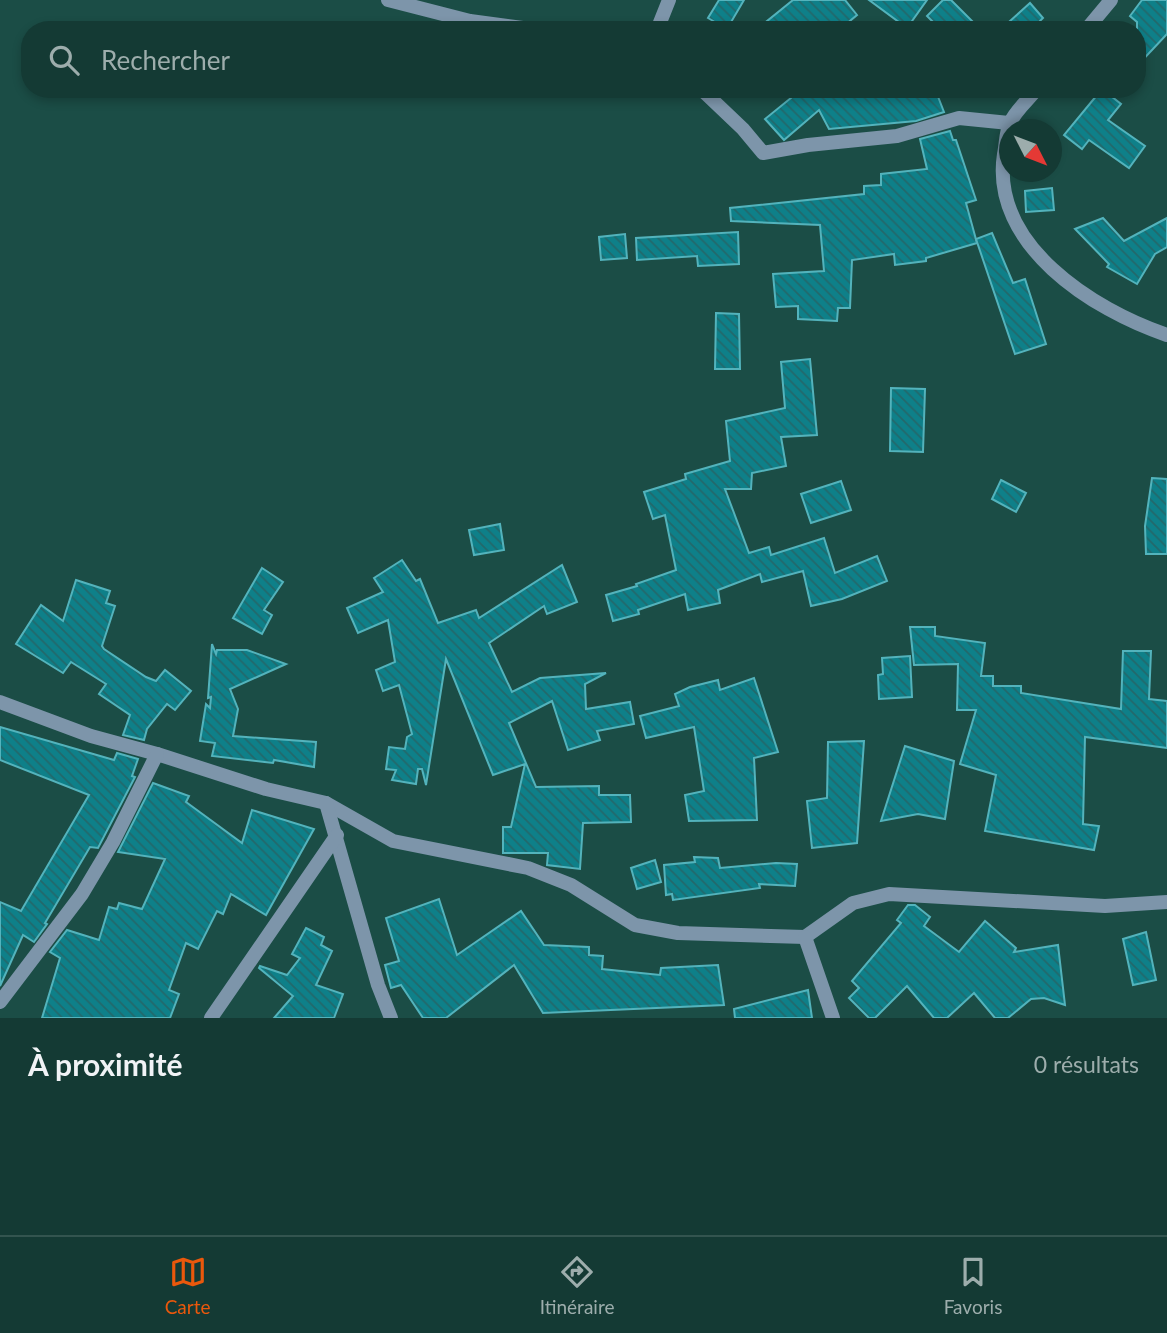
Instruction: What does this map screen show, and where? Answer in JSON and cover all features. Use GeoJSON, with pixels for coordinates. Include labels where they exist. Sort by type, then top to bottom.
{"type":"FeatureCollection","features":[{"type":"Feature","properties":{"kind":"street"},"geometry":{"type":"LineString","coordinates":[[388,0],[470,21]]}},
{"type":"Feature","properties":{"kind":"street"},"geometry":{"type":"LineString","coordinates":[[661,21],[669,0]]}},
{"type":"Feature","properties":{"kind":"street"},"geometry":{"type":"LineString","coordinates":[[1094,21],[1111,0]]}},
{"type":"Feature","properties":{"kind":"street"},"geometry":{"type":"LineString","coordinates":[[710,98],[743,129],[763,153],[808,145],[897,136],[959,118],[999,122]]}},
{"type":"Feature","properties":{"kind":"street"},"geometry":{"type":"LineString","coordinates":[[1012,119],[1030,98]]}},
{"type":"Feature","properties":{"kind":"street"},"geometry":{"type":"LineString","coordinates":[[1001,182],[1015,222],[1045,263],[1086,296],[1137,325],[1167,335]]}},
{"type":"Feature","properties":{"kind":"street"},"geometry":{"type":"LineString","coordinates":[[0,702],[91,736],[266,789],[326,803],[393,841],[539,872],[571,885],[635,925],[678,933],[805,937],[853,902],[889,894],[1105,906],[1167,902]]}},
{"type":"Feature","properties":{"kind":"street"},"geometry":{"type":"LineString","coordinates":[[0,1002],[82,894],[113,842],[157,754]]}},
{"type":"Feature","properties":{"kind":"street"},"geometry":{"type":"LineString","coordinates":[[326,803],[378,985],[391,1018]]}},
{"type":"Feature","properties":{"kind":"street"},"geometry":{"type":"LineString","coordinates":[[211,1018],[337,835]]}},
{"type":"Feature","properties":{"kind":"street"},"geometry":{"type":"LineString","coordinates":[[805,937],[834,1018]]}},
{"type":"Feature","properties":{"kind":"building"},"geometry":{"type":"Polygon","coordinates":[[[719,0],[744,0],[732,21],[713,21],[708,18],[719,0]]]}},
{"type":"Feature","properties":{"kind":"building"},"geometry":{"type":"Polygon","coordinates":[[[793,0],[845,0],[857,15],[850,21],[767,21],[793,0]]]}},
{"type":"Feature","properties":{"kind":"building"},"geometry":{"type":"Polygon","coordinates":[[[869,0],[927,0],[912,21],[898,21],[869,0]]]}},
{"type":"Feature","properties":{"kind":"building"},"geometry":{"type":"Polygon","coordinates":[[[943,0],[951,0],[972,21],[932,21],[927,16],[943,0]]]}},
{"type":"Feature","properties":{"kind":"building"},"geometry":{"type":"Polygon","coordinates":[[[1142,0],[1167,0],[1167,34],[1146,56],[1146,21],[1136,21],[1130,16],[1142,0]]]}},
{"type":"Feature","properties":{"kind":"building"},"geometry":{"type":"Polygon","coordinates":[[[1030,3],[1043,18],[1040,21],[1010,21],[1030,3]]]}},
{"type":"Feature","properties":{"kind":"building"},"geometry":{"type":"Polygon","coordinates":[[[791,98],[939,98],[944,112],[916,121],[829,129],[819,110],[784,140],[765,119],[791,98]]]}},
{"type":"Feature","properties":{"kind":"building"},"geometry":{"type":"Polygon","coordinates":[[[1095,98],[1113,98],[1121,104],[1108,120],[1145,146],[1129,168],[1089,140],[1082,149],[1064,135],[1095,98]]]}},
{"type":"Feature","properties":{"kind":"building"},"geometry":{"type":"Polygon","coordinates":[[[950,131],[953,140],[956,140],[976,200],[966,203],[977,243],[926,258],[926,261],[895,265],[894,254],[852,260],[850,308],[838,308],[837,321],[798,319],[798,306],[776,307],[773,274],[824,271],[820,225],[731,221],[730,208],[864,194],[864,186],[881,185],[881,174],[927,169],[920,139],[950,131]]]}},
{"type":"Feature","properties":{"kind":"building"},"geometry":{"type":"Polygon","coordinates":[[[1052,188],[1054,210],[1026,212],[1025,191],[1052,188]]]}},
{"type":"Feature","properties":{"kind":"building"},"geometry":{"type":"Polygon","coordinates":[[[1103,218],[1124,241],[1167,218],[1167,247],[1155,254],[1137,284],[1107,267],[1109,264],[1075,229],[1103,218]]]}},
{"type":"Feature","properties":{"kind":"building"},"geometry":{"type":"Polygon","coordinates":[[[738,232],[739,264],[698,266],[697,256],[637,260],[636,238],[738,232]]]}},
{"type":"Feature","properties":{"kind":"building"},"geometry":{"type":"Polygon","coordinates":[[[992,233],[1013,283],[1025,279],[1046,344],[1015,354],[976,239],[992,233]]]}},
{"type":"Feature","properties":{"kind":"building"},"geometry":{"type":"Polygon","coordinates":[[[625,234],[627,258],[601,260],[599,237],[625,234]]]}},
{"type":"Feature","properties":{"kind":"building"},"geometry":{"type":"Polygon","coordinates":[[[716,313],[739,314],[740,369],[715,369],[716,313]]]}},
{"type":"Feature","properties":{"kind":"building"},"geometry":{"type":"Polygon","coordinates":[[[810,359],[817,435],[781,437],[786,466],[752,473],[751,489],[725,489],[749,553],[769,547],[771,555],[824,538],[835,573],[877,556],[887,581],[842,599],[811,606],[803,571],[762,582],[760,574],[718,590],[720,603],[688,610],[685,594],[638,610],[639,614],[613,621],[606,595],[676,570],[665,515],[653,519],[644,492],[686,479],[685,474],[730,461],[726,421],[785,408],[781,362],[810,359]]]}},
{"type":"Feature","properties":{"kind":"building"},"geometry":{"type":"Polygon","coordinates":[[[891,388],[925,389],[923,452],[890,451],[891,388]]]}},
{"type":"Feature","properties":{"kind":"building"},"geometry":{"type":"Polygon","coordinates":[[[1152,478],[1167,479],[1167,554],[1146,554],[1145,526],[1152,478]]]}},
{"type":"Feature","properties":{"kind":"building"},"geometry":{"type":"Polygon","coordinates":[[[1001,480],[1026,493],[1016,512],[992,499],[1001,480]]]}},
{"type":"Feature","properties":{"kind":"building"},"geometry":{"type":"Polygon","coordinates":[[[841,481],[851,510],[811,523],[801,494],[841,481]]]}},
{"type":"Feature","properties":{"kind":"building"},"geometry":{"type":"Polygon","coordinates":[[[500,524],[504,550],[474,555],[469,530],[500,524]]]}},
{"type":"Feature","properties":{"kind":"building"},"geometry":{"type":"Polygon","coordinates":[[[402,560],[416,581],[420,579],[438,623],[476,610],[479,618],[562,565],[577,602],[547,614],[544,606],[489,643],[512,692],[540,678],[606,673],[585,684],[586,709],[630,702],[634,724],[597,731],[600,740],[568,750],[552,701],[509,723],[536,787],[599,786],[599,795],[630,795],[631,822],[583,823],[580,869],[547,865],[548,853],[503,853],[503,827],[511,827],[525,764],[493,775],[446,659],[426,785],[422,769],[418,769],[416,784],[392,780],[396,770],[386,769],[389,747],[405,749],[407,737],[412,734],[399,685],[383,691],[376,670],[395,662],[388,620],[358,633],[347,608],[383,592],[374,578],[402,560]]]}},
{"type":"Feature","properties":{"kind":"building"},"geometry":{"type":"Polygon","coordinates":[[[262,568],[283,582],[264,610],[272,615],[262,634],[233,618],[262,568]]]}},
{"type":"Feature","properties":{"kind":"building"},"geometry":{"type":"Polygon","coordinates":[[[76,580],[110,591],[106,603],[115,606],[102,646],[104,649],[156,681],[165,670],[191,691],[175,710],[167,704],[147,729],[144,740],[123,735],[130,715],[99,694],[106,684],[71,662],[63,673],[16,644],[41,605],[63,621],[76,580]]]}},
{"type":"Feature","properties":{"kind":"building"},"geometry":{"type":"Polygon","coordinates":[[[910,627],[935,627],[935,636],[985,643],[981,676],[993,676],[993,686],[1021,686],[1021,693],[1121,709],[1123,651],[1151,651],[1149,699],[1167,701],[1167,748],[1085,737],[1083,824],[1099,826],[1094,850],[985,831],[996,775],[960,764],[976,710],[957,710],[958,664],[914,665],[910,627]]]}},
{"type":"Feature","properties":{"kind":"building"},"geometry":{"type":"Polygon","coordinates":[[[212,644],[216,654],[217,650],[247,650],[286,664],[230,689],[238,709],[233,736],[316,742],[314,767],[274,760],[273,763],[212,756],[215,743],[200,741],[206,704],[210,708],[211,697],[208,698],[212,644]]]}},
{"type":"Feature","properties":{"kind":"building"},"geometry":{"type":"Polygon","coordinates":[[[910,656],[912,697],[879,699],[878,675],[883,674],[882,658],[910,656]]]}},
{"type":"Feature","properties":{"kind":"building"},"geometry":{"type":"Polygon","coordinates":[[[754,678],[778,752],[754,758],[757,820],[689,821],[685,795],[704,791],[694,727],[646,738],[640,716],[679,706],[675,694],[690,687],[718,680],[720,690],[754,678]]]}},
{"type":"Feature","properties":{"kind":"building"},"geometry":{"type":"Polygon","coordinates":[[[0,727],[114,760],[117,753],[138,759],[132,776],[135,777],[98,848],[90,847],[34,942],[23,935],[0,986],[0,902],[21,911],[89,795],[0,760],[0,727]]]}},
{"type":"Feature","properties":{"kind":"building"},"geometry":{"type":"Polygon","coordinates":[[[864,741],[857,843],[812,848],[807,801],[827,798],[828,742],[864,741]]]}},
{"type":"Feature","properties":{"kind":"building"},"geometry":{"type":"Polygon","coordinates":[[[905,746],[954,761],[945,819],[918,814],[881,821],[905,746]]]}},
{"type":"Feature","properties":{"kind":"building"},"geometry":{"type":"Polygon","coordinates":[[[153,783],[189,796],[186,802],[242,843],[252,810],[314,829],[266,915],[231,894],[223,914],[217,911],[198,949],[186,943],[169,990],[179,994],[170,1018],[42,1018],[60,958],[50,952],[67,930],[99,940],[109,907],[117,909],[119,903],[142,909],[165,859],[118,852],[153,783]]]}},
{"type":"Feature","properties":{"kind":"building"},"geometry":{"type":"Polygon","coordinates":[[[694,857],[718,858],[720,868],[797,864],[795,886],[759,884],[760,888],[673,900],[672,894],[666,895],[664,865],[695,862],[694,857]]]}},
{"type":"Feature","properties":{"kind":"building"},"geometry":{"type":"Polygon","coordinates":[[[655,860],[661,882],[637,889],[631,868],[655,860]]]}},
{"type":"Feature","properties":{"kind":"building"},"geometry":{"type":"Polygon","coordinates":[[[439,899],[457,955],[521,911],[544,945],[589,947],[589,955],[603,956],[602,969],[660,975],[661,968],[718,965],[724,1005],[543,1013],[514,965],[446,1018],[423,1018],[401,985],[391,988],[385,965],[399,961],[386,918],[439,899]]]}},
{"type":"Feature","properties":{"kind":"building"},"geometry":{"type":"Polygon","coordinates":[[[908,905],[915,905],[930,917],[924,926],[959,952],[985,921],[1016,948],[1014,952],[1058,945],[1065,1005],[1044,998],[1031,999],[1008,1018],[995,1018],[974,993],[947,1018],[934,1018],[907,986],[875,1018],[869,1018],[849,998],[859,988],[852,981],[901,923],[897,920],[908,905]]]}},
{"type":"Feature","properties":{"kind":"building"},"geometry":{"type":"Polygon","coordinates":[[[306,928],[324,937],[321,945],[332,951],[316,985],[343,994],[334,1018],[274,1018],[293,996],[259,968],[260,966],[287,975],[300,958],[292,954],[306,928]]]}},
{"type":"Feature","properties":{"kind":"building"},"geometry":{"type":"Polygon","coordinates":[[[1146,932],[1156,980],[1133,985],[1123,939],[1146,932]]]}},
{"type":"Feature","properties":{"kind":"building"},"geometry":{"type":"Polygon","coordinates":[[[808,990],[812,1018],[735,1018],[734,1009],[808,990]]]}}]}
